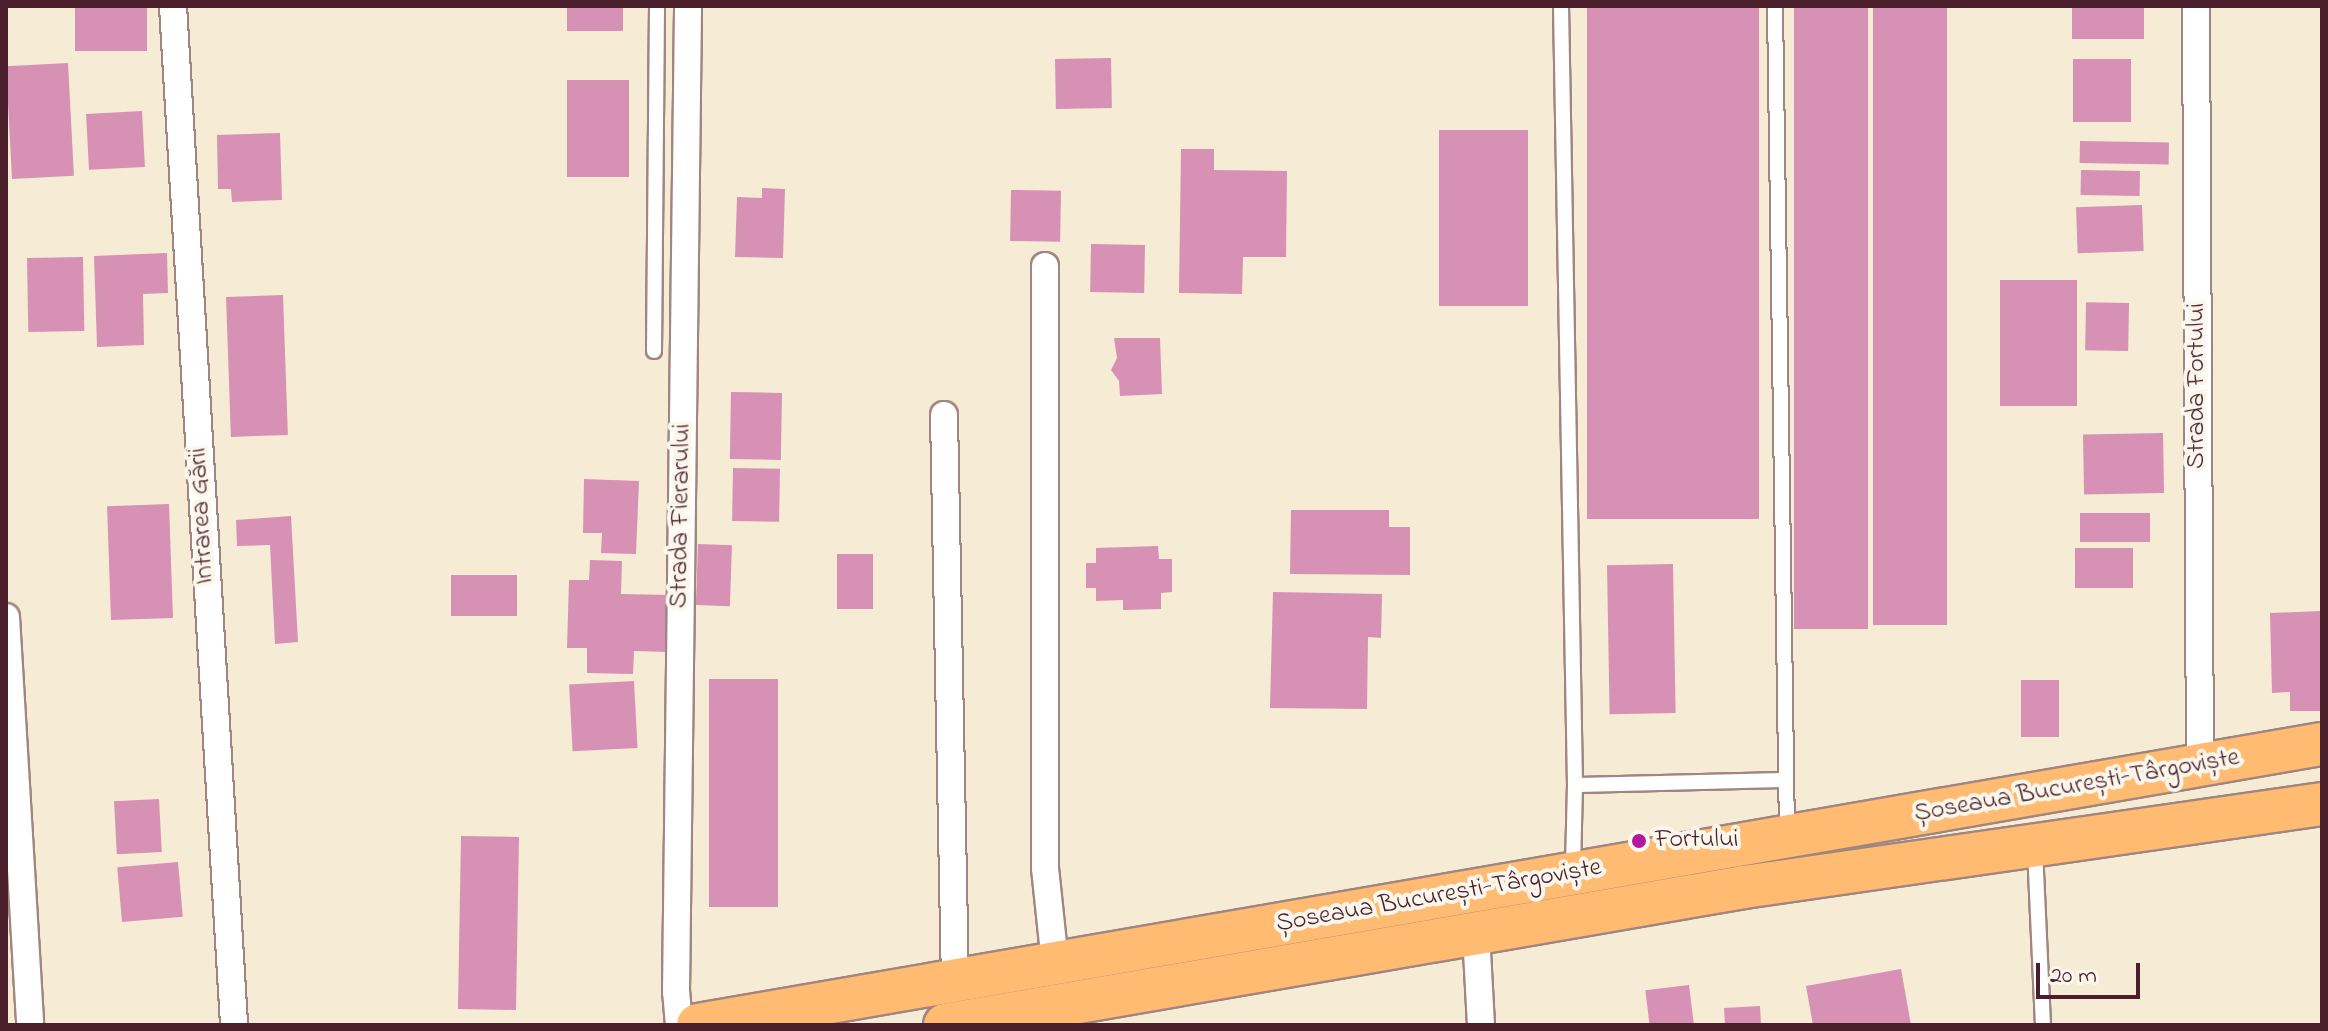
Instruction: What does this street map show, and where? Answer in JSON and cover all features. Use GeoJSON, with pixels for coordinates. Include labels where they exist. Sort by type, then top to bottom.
{"type":"FeatureCollection","features":[{"type":"Feature","properties":{"kind":"main road"},"geometry":{"type":"LineString","coordinates":[[2210,764],[2322,732]]}},
{"type":"Feature","properties":{"kind":"main road","name":"Șoseaua București-Târgoviște"},"geometry":{"type":"LineString","coordinates":[[698,1025],[2322,744]]}},
{"type":"Feature","properties":{"kind":"main road","name":"Șoseaua București-Târgoviște"},"geometry":{"type":"LineString","coordinates":[[945,1025],[1759,885],[2322,804]]}},
{"type":"Feature","properties":{"kind":"main road"},"geometry":{"type":"LineString","coordinates":[[2254,813],[2322,819]]}},
{"type":"Feature","properties":{"kind":"street","name":"Intrarea Gării"},"geometry":{"type":"LineString","coordinates":[[173,6],[234,1025]]}},
{"type":"Feature","properties":{"kind":"street","name":"Strada Fierarului"},"geometry":{"type":"LineString","coordinates":[[679,1025],[676,992],[688,6]]}},
{"type":"Feature","properties":{"kind":"street","name":"Strada Fortului"},"geometry":{"type":"LineString","coordinates":[[2196,6],[2210,764]]}},
{"type":"Feature","properties":{"kind":"street"},"geometry":{"type":"LineString","coordinates":[[1045,266],[1045,868],[1055,963]]}},
{"type":"Feature","properties":{"kind":"street"},"geometry":{"type":"LineString","coordinates":[[944,415],[955,981]]}},
{"type":"Feature","properties":{"kind":"street"},"geometry":{"type":"LineString","coordinates":[[6,617],[30,1025]]}},
{"type":"Feature","properties":{"kind":"street"},"geometry":{"type":"LineString","coordinates":[[1476,933],[1481,1025]]}},
{"type":"Feature","properties":{"kind":"lane"},"geometry":{"type":"LineString","coordinates":[[654,351],[657,6]]}},
{"type":"Feature","properties":{"kind":"lane"},"geometry":{"type":"LineString","coordinates":[[1561,6],[1575,785],[1573,874]]}},
{"type":"Feature","properties":{"kind":"lane"},"geometry":{"type":"LineString","coordinates":[[1775,6],[1787,837]]}},
{"type":"Feature","properties":{"kind":"lane"},"geometry":{"type":"LineString","coordinates":[[1575,785],[1786,780]]}},
{"type":"Feature","properties":{"kind":"lane"},"geometry":{"type":"LineString","coordinates":[[2035,844],[2043,1025]]}},
{"type":"Feature","properties":{"kind":"building"},"geometry":{"type":"Polygon","coordinates":[[[75,6],[147,6],[147,51],[75,51],[75,6]]]}},
{"type":"Feature","properties":{"kind":"building"},"geometry":{"type":"Polygon","coordinates":[[[567,6],[623,6],[623,31],[567,31],[567,6]]]}},
{"type":"Feature","properties":{"kind":"building"},"geometry":{"type":"Polygon","coordinates":[[[1587,6],[1759,6],[1759,519],[1587,519],[1587,6]]]}},
{"type":"Feature","properties":{"kind":"building"},"geometry":{"type":"Polygon","coordinates":[[[1794,6],[1868,6],[1868,629],[1794,629],[1794,6]]]}},
{"type":"Feature","properties":{"kind":"building"},"geometry":{"type":"Polygon","coordinates":[[[1873,6],[1947,6],[1947,625],[1873,625],[1873,6]]]}},
{"type":"Feature","properties":{"kind":"building"},"geometry":{"type":"Polygon","coordinates":[[[2072,6],[2144,6],[2144,39],[2072,39],[2072,6]]]}},
{"type":"Feature","properties":{"kind":"building"},"geometry":{"type":"Polygon","coordinates":[[[1111,58],[1112,108],[1056,109],[1055,59],[1111,58]]]}},
{"type":"Feature","properties":{"kind":"building"},"geometry":{"type":"Polygon","coordinates":[[[2073,59],[2131,59],[2131,122],[2073,122],[2073,59]]]}},
{"type":"Feature","properties":{"kind":"building"},"geometry":{"type":"Polygon","coordinates":[[[68,63],[74,176],[12,179],[6,66],[68,63]]]}},
{"type":"Feature","properties":{"kind":"building"},"geometry":{"type":"Polygon","coordinates":[[[567,80],[629,80],[629,177],[567,177],[567,80]]]}},
{"type":"Feature","properties":{"kind":"building"},"geometry":{"type":"Polygon","coordinates":[[[142,111],[145,167],[89,170],[86,114],[142,111]]]}},
{"type":"Feature","properties":{"kind":"building"},"geometry":{"type":"Polygon","coordinates":[[[1439,130],[1528,130],[1528,306],[1439,306],[1439,130]]]}},
{"type":"Feature","properties":{"kind":"building"},"geometry":{"type":"Polygon","coordinates":[[[280,133],[282,200],[232,202],[231,189],[218,189],[217,135],[280,133]]]}},
{"type":"Feature","properties":{"kind":"building"},"geometry":{"type":"Polygon","coordinates":[[[2080,141],[2169,143],[2169,165],[2080,163],[2080,141]]]}},
{"type":"Feature","properties":{"kind":"building"},"geometry":{"type":"Polygon","coordinates":[[[1181,149],[1214,149],[1214,170],[1287,171],[1286,257],[1243,257],[1242,294],[1179,293],[1181,149]]]}},
{"type":"Feature","properties":{"kind":"building"},"geometry":{"type":"Polygon","coordinates":[[[2081,170],[2140,171],[2140,196],[2081,195],[2081,170]]]}},
{"type":"Feature","properties":{"kind":"building"},"geometry":{"type":"Polygon","coordinates":[[[762,188],[785,189],[783,258],[735,257],[737,197],[762,198],[762,188]]]}},
{"type":"Feature","properties":{"kind":"building"},"geometry":{"type":"Polygon","coordinates":[[[1011,190],[1061,191],[1060,242],[1010,241],[1011,190]]]}},
{"type":"Feature","properties":{"kind":"building"},"geometry":{"type":"Polygon","coordinates":[[[2142,205],[2144,251],[2078,253],[2076,207],[2142,205]]]}},
{"type":"Feature","properties":{"kind":"building"},"geometry":{"type":"Polygon","coordinates":[[[1091,244],[1145,245],[1144,293],[1090,292],[1091,244]]]}},
{"type":"Feature","properties":{"kind":"building"},"geometry":{"type":"Polygon","coordinates":[[[167,253],[168,293],[143,294],[144,345],[97,347],[94,256],[167,253]]]}},
{"type":"Feature","properties":{"kind":"building"},"geometry":{"type":"Polygon","coordinates":[[[83,257],[84,331],[28,332],[27,258],[83,257]]]}},
{"type":"Feature","properties":{"kind":"building"},"geometry":{"type":"Polygon","coordinates":[[[2000,280],[2077,280],[2077,406],[2000,406],[2000,280]]]}},
{"type":"Feature","properties":{"kind":"building"},"geometry":{"type":"Polygon","coordinates":[[[283,295],[288,435],[231,437],[226,297],[283,295]]]}},
{"type":"Feature","properties":{"kind":"building"},"geometry":{"type":"Polygon","coordinates":[[[2086,302],[2129,303],[2128,351],[2085,350],[2086,302]]]}},
{"type":"Feature","properties":{"kind":"building"},"geometry":{"type":"Polygon","coordinates":[[[1114,338],[1160,338],[1162,394],[1120,396],[1119,381],[1111,370],[1117,358],[1114,338]]]}},
{"type":"Feature","properties":{"kind":"building"},"geometry":{"type":"Polygon","coordinates":[[[731,392],[782,393],[781,460],[730,459],[731,392]]]}},
{"type":"Feature","properties":{"kind":"building"},"geometry":{"type":"Polygon","coordinates":[[[2163,433],[2164,493],[2084,494],[2083,434],[2163,433]]]}},
{"type":"Feature","properties":{"kind":"building"},"geometry":{"type":"Polygon","coordinates":[[[733,468],[780,469],[779,522],[732,521],[733,468]]]}},
{"type":"Feature","properties":{"kind":"building"},"geometry":{"type":"Polygon","coordinates":[[[584,479],[639,481],[636,554],[601,553],[602,533],[583,533],[584,479]]]}},
{"type":"Feature","properties":{"kind":"building"},"geometry":{"type":"Polygon","coordinates":[[[169,504],[173,618],[111,620],[107,506],[169,504]]]}},
{"type":"Feature","properties":{"kind":"building"},"geometry":{"type":"Polygon","coordinates":[[[1291,510],[1389,510],[1389,527],[1410,527],[1410,575],[1290,574],[1291,510]]]}},
{"type":"Feature","properties":{"kind":"building"},"geometry":{"type":"Polygon","coordinates":[[[2080,513],[2150,513],[2150,542],[2080,542],[2080,513]]]}},
{"type":"Feature","properties":{"kind":"building"},"geometry":{"type":"Polygon","coordinates":[[[291,516],[298,642],[275,644],[270,545],[237,546],[236,520],[291,516]]]}},
{"type":"Feature","properties":{"kind":"building"},"geometry":{"type":"Polygon","coordinates":[[[698,544],[732,545],[730,606],[696,605],[698,544]]]}},
{"type":"Feature","properties":{"kind":"building"},"geometry":{"type":"Polygon","coordinates":[[[1158,546],[1159,559],[1172,559],[1172,592],[1161,593],[1161,609],[1123,610],[1123,600],[1096,601],[1096,588],[1086,588],[1086,563],[1096,563],[1096,548],[1158,546]]]}},
{"type":"Feature","properties":{"kind":"building"},"geometry":{"type":"Polygon","coordinates":[[[2075,548],[2133,548],[2133,588],[2075,588],[2075,548]]]}},
{"type":"Feature","properties":{"kind":"building"},"geometry":{"type":"Polygon","coordinates":[[[837,554],[873,554],[873,609],[837,609],[837,554]]]}},
{"type":"Feature","properties":{"kind":"building"},"geometry":{"type":"Polygon","coordinates":[[[590,560],[622,561],[621,594],[669,595],[668,652],[634,651],[633,674],[587,673],[587,648],[567,648],[569,580],[589,580],[590,560]]]}},
{"type":"Feature","properties":{"kind":"building"},"geometry":{"type":"Polygon","coordinates":[[[1673,564],[1676,713],[1610,714],[1607,565],[1673,564]]]}},
{"type":"Feature","properties":{"kind":"building"},"geometry":{"type":"Polygon","coordinates":[[[451,575],[517,575],[517,616],[451,616],[451,575]]]}},
{"type":"Feature","properties":{"kind":"building"},"geometry":{"type":"Polygon","coordinates":[[[1273,592],[1382,594],[1381,638],[1368,637],[1367,709],[1270,708],[1273,592]]]}},
{"type":"Feature","properties":{"kind":"building"},"geometry":{"type":"Polygon","coordinates":[[[2322,611],[2322,711],[2290,711],[2290,692],[2272,693],[2270,613],[2322,611]]]}},
{"type":"Feature","properties":{"kind":"building"},"geometry":{"type":"Polygon","coordinates":[[[709,679],[778,679],[778,907],[709,907],[709,679]]]}},
{"type":"Feature","properties":{"kind":"building"},"geometry":{"type":"Polygon","coordinates":[[[2021,680],[2059,680],[2059,737],[2021,737],[2021,680]]]}},
{"type":"Feature","properties":{"kind":"building"},"geometry":{"type":"Polygon","coordinates":[[[634,681],[638,748],[573,751],[569,684],[634,681]]]}},
{"type":"Feature","properties":{"kind":"building"},"geometry":{"type":"Polygon","coordinates":[[[159,799],[162,852],[117,854],[114,801],[159,799]]]}},
{"type":"Feature","properties":{"kind":"building"},"geometry":{"type":"Polygon","coordinates":[[[461,836],[519,837],[516,1010],[458,1009],[461,836]]]}},
{"type":"Feature","properties":{"kind":"building"},"geometry":{"type":"Polygon","coordinates":[[[178,862],[183,917],[122,922],[117,867],[178,862]]]}},
{"type":"Feature","properties":{"kind":"building"},"geometry":{"type":"Polygon","coordinates":[[[1901,969],[1911,1025],[1813,1025],[1806,986],[1901,969]]]}},
{"type":"Feature","properties":{"kind":"building"},"geometry":{"type":"Polygon","coordinates":[[[1689,985],[1694,1025],[1650,1025],[1645,990],[1689,985]]]}},
{"type":"Feature","properties":{"kind":"building"},"geometry":{"type":"Polygon","coordinates":[[[1760,1006],[1761,1025],[1725,1025],[1724,1008],[1760,1006]]]}},
{"type":"Feature","properties":{"kind":"place","name":"Fortului"},"geometry":{"type":"Point","coordinates":[1639,841]}}]}
